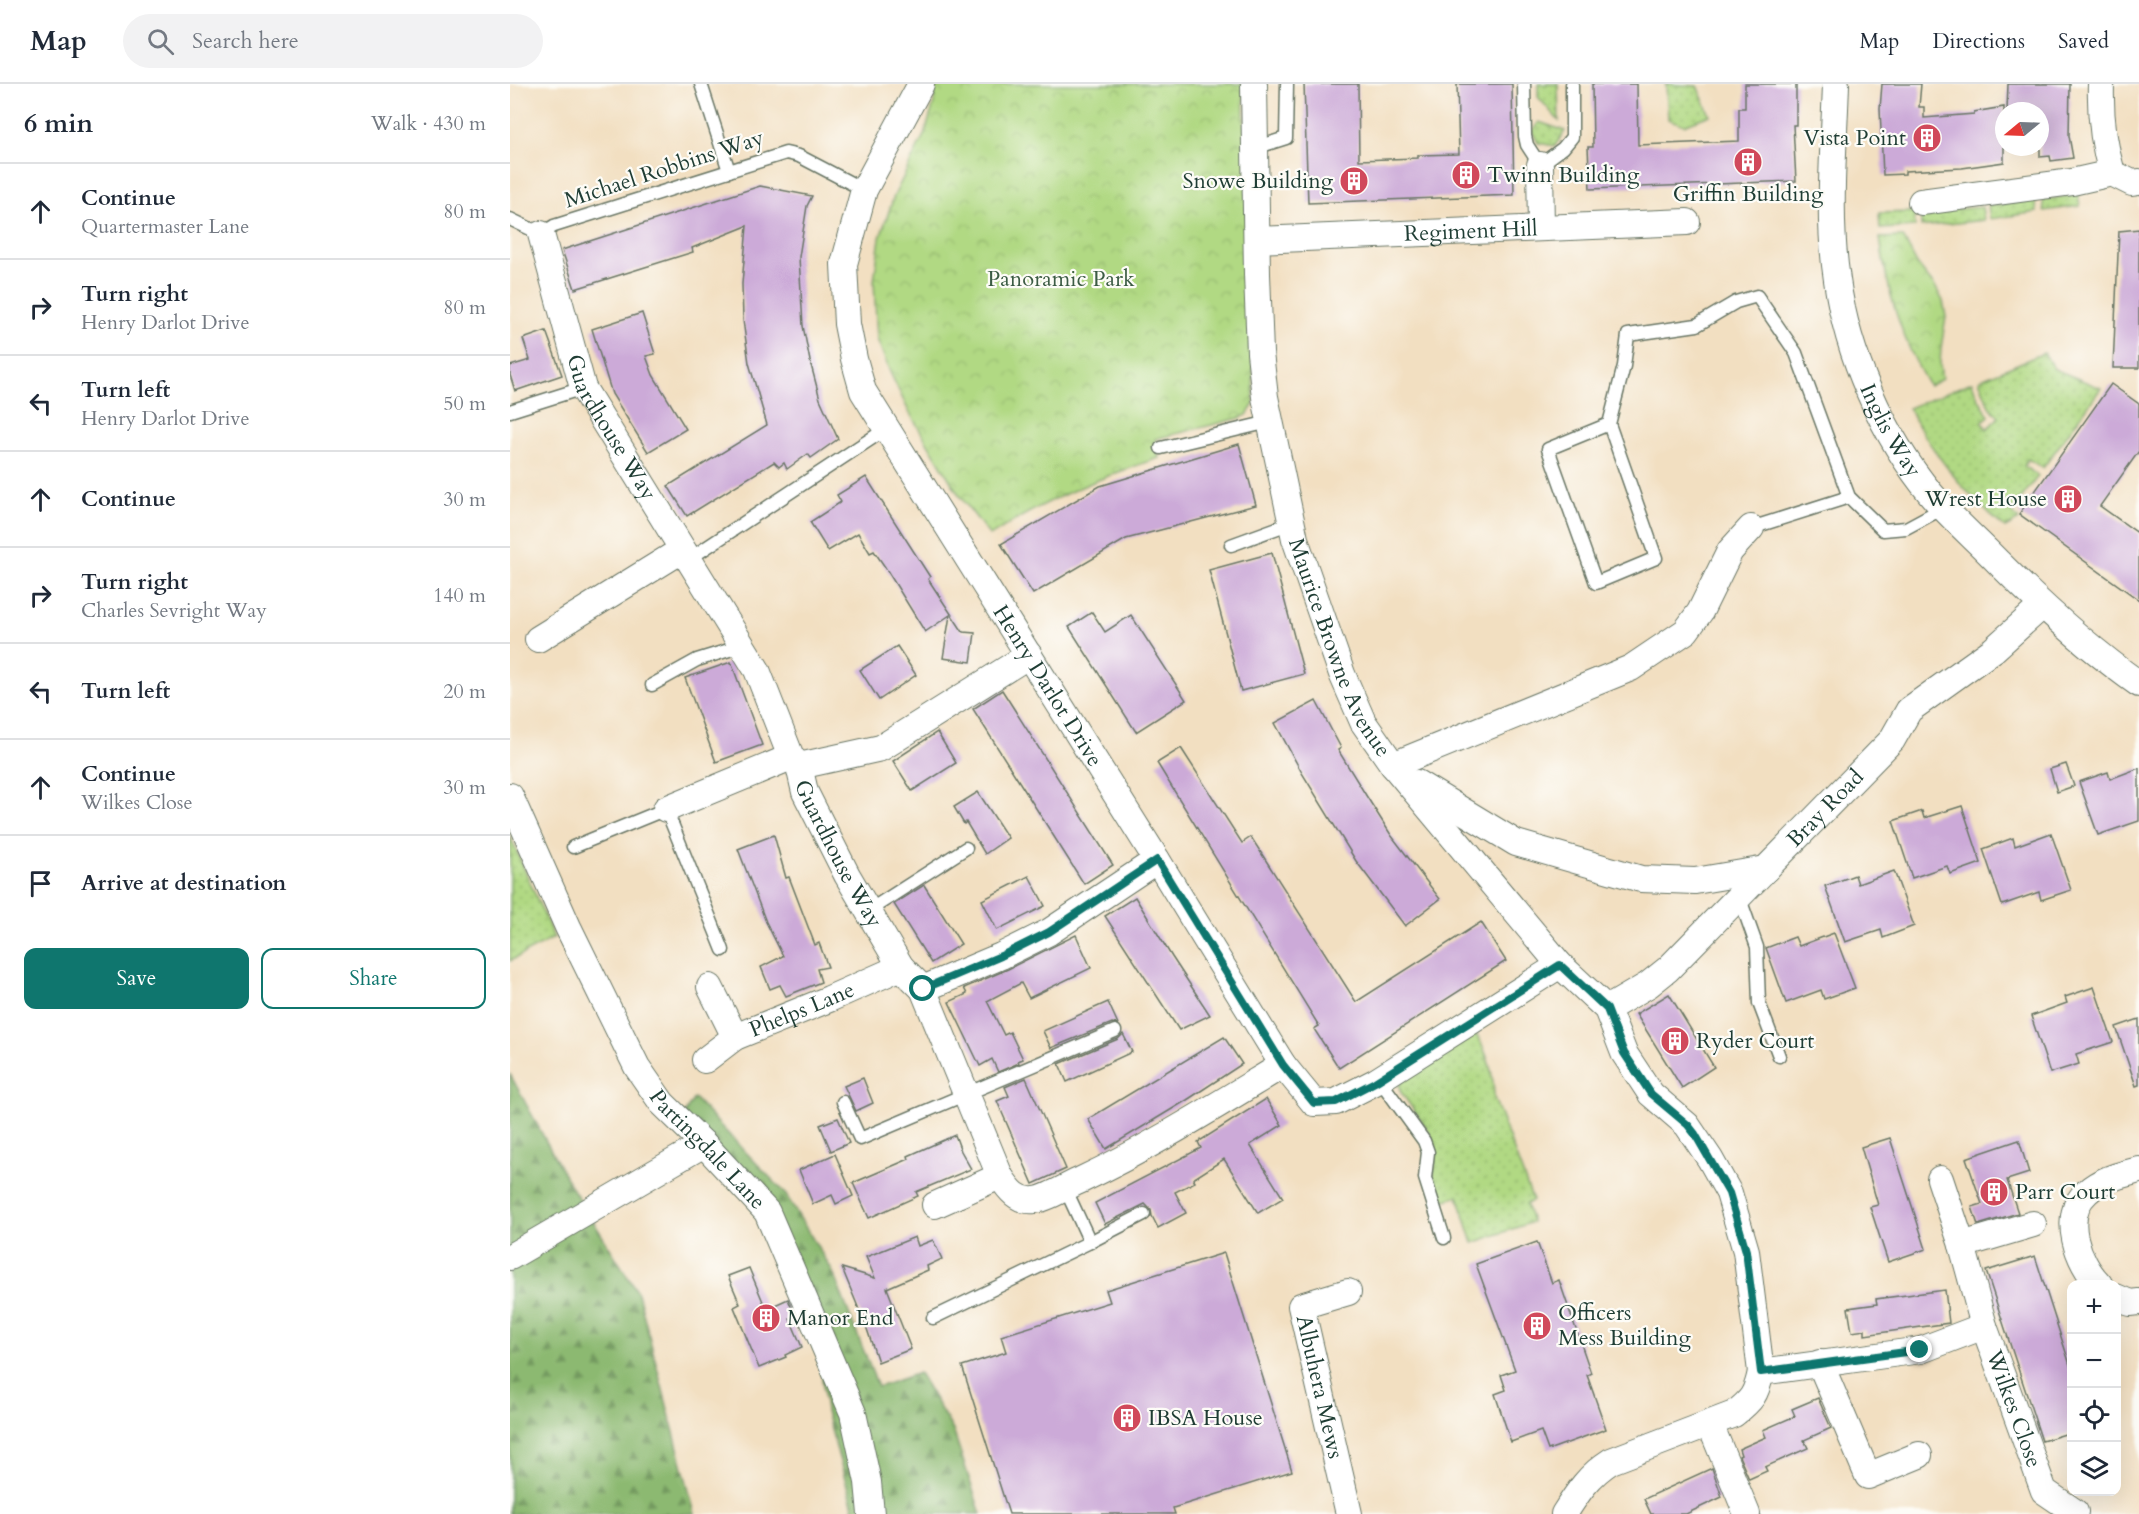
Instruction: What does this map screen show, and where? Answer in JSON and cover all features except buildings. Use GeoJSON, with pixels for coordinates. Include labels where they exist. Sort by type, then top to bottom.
{"type":"FeatureCollection","features":[{"type":"Feature","properties":{"kind":"street","name":"Henry Darlot Drive"},"geometry":{"type":"LineString","coordinates":[[921,84],[864,190],[844,264],[847,324],[863,392],[1283,1065],[1314,1103],[1336,1102],[1379,1079],[1560,965]]}},
{"type":"Feature","properties":{"kind":"street","name":"Maurice Browne Avenue"},"geometry":{"type":"LineString","coordinates":[[1254,84],[1260,353],[1269,422],[1295,539],[1342,674],[1363,722],[1393,765],[1631,668],[1686,631],[1700,612],[1730,551],[1751,528]]}},
{"type":"Feature","properties":{"kind":"street","name":"Inglis Way"},"geometry":{"type":"LineString","coordinates":[[1836,84],[1833,216],[1836,279],[1848,336],[1866,382],[1892,437],[1931,493],[2042,606],[2113,666],[2139,684]]}},
{"type":"Feature","properties":{"kind":"street"},"geometry":{"type":"LineString","coordinates":[[2101,84],[2100,110],[2104,147],[2112,172]]}},
{"type":"Feature","properties":{"kind":"street"},"geometry":{"type":"LineString","coordinates":[[1540,165],[1541,228]]}},
{"type":"Feature","properties":{"kind":"street"},"geometry":{"type":"LineString","coordinates":[[1921,202],[2072,182],[2112,172],[2132,183],[2139,182]]}},
{"type":"Feature","properties":{"kind":"street","name":"Regiment Hill"},"geometry":{"type":"LineString","coordinates":[[1257,240],[1687,222]]}},
{"type":"Feature","properties":{"kind":"street","name":"Guardhouse Way"},"geometry":{"type":"LineString","coordinates":[[541,234],[583,388],[757,670],[795,761],[805,792],[847,875],[901,967],[923,989],[1000,1176],[1008,1189],[1020,1199],[1037,1200],[1065,1188],[1164,1138],[1283,1065]]}},
{"type":"Feature","properties":{"kind":"street"},"geometry":{"type":"LineString","coordinates":[[538,639],[685,554]]}},
{"type":"Feature","properties":{"kind":"street","name":"Bray Road"},"geometry":{"type":"LineString","coordinates":[[1607,1009],[1648,985],[1668,969],[1892,741],[1910,710],[1993,650],[2042,606]]}},
{"type":"Feature","properties":{"kind":"street"},"geometry":{"type":"LineString","coordinates":[[666,809],[795,761],[881,748],[1029,655]]}},
{"type":"Feature","properties":{"kind":"street"},"geometry":{"type":"LineString","coordinates":[[1393,765],[1431,793],[1516,843],[1641,879],[1695,881],[1766,869]]}},
{"type":"Feature","properties":{"kind":"street"},"geometry":{"type":"LineString","coordinates":[[1393,765],[1560,965],[1607,1009],[1624,1053],[1651,1094],[1688,1125],[1729,1193],[1746,1251],[1761,1372],[1757,1390],[1749,1402],[1734,1414],[1710,1424],[1631,1449],[1596,1470],[1577,1493],[1564,1514]]}},
{"type":"Feature","properties":{"kind":"street","name":"Partingdale Lane"},"geometry":{"type":"LineString","coordinates":[[510,796],[568,927],[637,1067],[662,1103],[704,1144],[766,1212],[853,1413],[872,1514]]}},
{"type":"Feature","properties":{"kind":"street"},"geometry":{"type":"LineString","coordinates":[[923,989],[1001,956],[1049,932],[1157,860]]}},
{"type":"Feature","properties":{"kind":"street","name":"Phelps Lane"},"geometry":{"type":"LineString","coordinates":[[705,1059],[735,1037],[901,967]]}},
{"type":"Feature","properties":{"kind":"street"},"geometry":{"type":"LineString","coordinates":[[710,987],[735,1037]]}},
{"type":"Feature","properties":{"kind":"street"},"geometry":{"type":"LineString","coordinates":[[510,1257],[704,1144]]}},
{"type":"Feature","properties":{"kind":"street"},"geometry":{"type":"LineString","coordinates":[[2095,1280],[2089,1274],[2079,1253],[2074,1230],[2075,1208],[2086,1192],[2103,1182],[2139,1170]]}},
{"type":"Feature","properties":{"kind":"street"},"geometry":{"type":"LineString","coordinates":[[936,1205],[1000,1176]]}},
{"type":"Feature","properties":{"kind":"street","name":"Wilkes Close"},"geometry":{"type":"LineString","coordinates":[[1940,1179],[1962,1245],[1984,1326],[2044,1491],[2075,1512]]}},
{"type":"Feature","properties":{"kind":"street"},"geometry":{"type":"LineString","coordinates":[[1962,1245],[2033,1224]]}},
{"type":"Feature","properties":{"kind":"street","name":"Albuhera Mews"},"geometry":{"type":"LineString","coordinates":[[1347,1292],[1300,1306],[1349,1514]]}},
{"type":"Feature","properties":{"kind":"street"},"geometry":{"type":"LineString","coordinates":[[2121,1300],[2130,1304],[2139,1302]]}},
{"type":"Feature","properties":{"kind":"street","name":"Wilkes Close"},"geometry":{"type":"LineString","coordinates":[[1761,1372],[1920,1350],[1984,1326]]}},
{"type":"Feature","properties":{"kind":"street"},"geometry":{"type":"LineString","coordinates":[[1820,1363],[1868,1476],[1919,1455]]}},
{"type":"Feature","properties":{"kind":"street"},"geometry":{"type":"LineString","coordinates":[[1710,1424],[1747,1514]]}},
{"type":"Feature","properties":{"kind":"lane"},"geometry":{"type":"LineString","coordinates":[[701,84],[729,171]]}},
{"type":"Feature","properties":{"kind":"lane"},"geometry":{"type":"LineString","coordinates":[[1255,148],[1286,138],[1287,84]]}},
{"type":"Feature","properties":{"kind":"lane"},"geometry":{"type":"LineString","coordinates":[[1524,84],[1527,146],[1540,165],[1563,148],[1572,137],[1572,84]]}},
{"type":"Feature","properties":{"kind":"lane","name":"Michael Robbins Way"},"geometry":{"type":"LineString","coordinates":[[541,234],[554,226],[786,153],[799,156],[864,190]]}},
{"type":"Feature","properties":{"kind":"lane"},"geometry":{"type":"LineString","coordinates":[[510,219],[541,234]]}},
{"type":"Feature","properties":{"kind":"lane"},"geometry":{"type":"LineString","coordinates":[[1609,424],[1548,449],[1596,583],[1656,558],[1609,424],[1624,366],[1628,335],[1697,325],[1736,302],[1757,296],[1796,352],[1849,497],[1883,530],[1906,528],[1945,507]]}},
{"type":"Feature","properties":{"kind":"lane"},"geometry":{"type":"LineString","coordinates":[[510,411],[583,388]]}},
{"type":"Feature","properties":{"kind":"lane"},"geometry":{"type":"LineString","coordinates":[[1161,448],[1269,422]]}},
{"type":"Feature","properties":{"kind":"lane"},"geometry":{"type":"LineString","coordinates":[[685,554],[886,429]]}},
{"type":"Feature","properties":{"kind":"lane"},"geometry":{"type":"LineString","coordinates":[[1751,528],[1849,497]]}},
{"type":"Feature","properties":{"kind":"lane"},"geometry":{"type":"LineString","coordinates":[[1231,545],[1291,523]]}},
{"type":"Feature","properties":{"kind":"lane"},"geometry":{"type":"LineString","coordinates":[[652,685],[697,660],[742,646]]}},
{"type":"Feature","properties":{"kind":"lane"},"geometry":{"type":"LineString","coordinates":[[573,847],[666,809],[723,950]]}},
{"type":"Feature","properties":{"kind":"lane"},"geometry":{"type":"LineString","coordinates":[[868,911],[966,848]]}},
{"type":"Feature","properties":{"kind":"lane"},"geometry":{"type":"LineString","coordinates":[[1739,896],[1757,947],[1759,1003],[1779,1056]]}},
{"type":"Feature","properties":{"kind":"lane"},"geometry":{"type":"LineString","coordinates":[[843,1102],[860,1139],[1115,1030]]}},
{"type":"Feature","properties":{"kind":"lane"},"geometry":{"type":"LineString","coordinates":[[1379,1079],[1424,1141],[1428,1152],[1425,1178],[1444,1238]]}},
{"type":"Feature","properties":{"kind":"lane"},"geometry":{"type":"LineString","coordinates":[[1065,1188],[1089,1242]]}},
{"type":"Feature","properties":{"kind":"lane"},"geometry":{"type":"LineString","coordinates":[[933,1318],[1144,1214]]}},
{"type":"Feature","properties":{"kind":"green space","name":"Panoramic Park"},"geometry":{"type":"Polygon","coordinates":[[[936,84],[1243,84],[1254,404],[1247,415],[1240,418],[1155,439],[1159,458],[1072,491],[990,536],[959,495],[909,412],[877,339],[874,281],[880,238],[894,196],[925,133],[934,103],[936,84]]]}},
{"type":"Feature","properties":{"kind":"green space"},"geometry":{"type":"Polygon","coordinates":[[[1538,84],[1558,84],[1559,121],[1538,97],[1538,84]]]}},
{"type":"Feature","properties":{"kind":"green space"},"geometry":{"type":"Polygon","coordinates":[[[1666,84],[1697,86],[1710,115],[1684,125],[1668,119],[1666,84]]]}},
{"type":"Feature","properties":{"kind":"green space"},"geometry":{"type":"Polygon","coordinates":[[[1539,122],[1565,131],[1555,146],[1538,143],[1532,131],[1539,122]]]}},
{"type":"Feature","properties":{"kind":"green space"},"geometry":{"type":"Polygon","coordinates":[[[2078,194],[2080,206],[2044,211],[2043,200],[2078,194]]]}},
{"type":"Feature","properties":{"kind":"green space"},"geometry":{"type":"Polygon","coordinates":[[[2035,200],[2037,212],[1990,219],[1988,206],[2035,200]]]}},
{"type":"Feature","properties":{"kind":"green space"},"geometry":{"type":"Polygon","coordinates":[[[1982,207],[1984,220],[1921,227],[1921,212],[1982,207]]]}},
{"type":"Feature","properties":{"kind":"green space"},"geometry":{"type":"Polygon","coordinates":[[[1914,212],[1915,227],[1880,229],[1879,213],[1914,212]]]}},
{"type":"Feature","properties":{"kind":"green space"},"geometry":{"type":"Polygon","coordinates":[[[1903,237],[1917,264],[1943,301],[1946,317],[1941,348],[1942,379],[1929,386],[1903,333],[1891,296],[1883,258],[1880,238],[1903,237]]]}},
{"type":"Feature","properties":{"kind":"green space"},"geometry":{"type":"Polygon","coordinates":[[[2044,353],[2054,369],[2101,388],[2043,468],[2028,459],[2024,466],[2038,476],[2011,512],[2019,520],[2005,528],[1963,487],[1929,442],[1908,408],[1972,382],[1989,416],[1982,422],[1987,429],[1999,417],[1989,406],[1979,380],[2044,353]]]}},
{"type":"Feature","properties":{"kind":"green space"},"geometry":{"type":"Polygon","coordinates":[[[510,836],[554,938],[510,961],[510,836]]]}},
{"type":"Feature","properties":{"kind":"green space"},"geometry":{"type":"Polygon","coordinates":[[[1476,1034],[1490,1065],[1494,1098],[1533,1201],[1526,1204],[1532,1222],[1473,1243],[1458,1196],[1440,1202],[1433,1177],[1436,1155],[1434,1142],[1400,1091],[1399,1083],[1404,1077],[1476,1034]]]}},
{"type":"Feature","properties":{"kind":"green space"},"geometry":{"type":"Polygon","coordinates":[[[510,1074],[566,1178],[638,1293],[695,1514],[510,1514],[510,1074]]]}},
{"type":"Feature","properties":{"kind":"green space"},"geometry":{"type":"Polygon","coordinates":[[[694,1098],[784,1192],[832,1270],[878,1387],[919,1373],[953,1430],[981,1514],[855,1514],[826,1412],[819,1352],[794,1258],[684,1114],[694,1098]]]}},
{"type":"Feature","properties":{"kind":"place","name":"Vista Point"},"geometry":{"type":"Point","coordinates":[1927,138]}},
{"type":"Feature","properties":{"kind":"place","name":"Griffin Building"},"geometry":{"type":"Point","coordinates":[1748,162]}},
{"type":"Feature","properties":{"kind":"place","name":"Twinn Building"},"geometry":{"type":"Point","coordinates":[1466,175]}},
{"type":"Feature","properties":{"kind":"place","name":"Snowe Building"},"geometry":{"type":"Point","coordinates":[1354,181]}},
{"type":"Feature","properties":{"kind":"place","name":"Wrest House"},"geometry":{"type":"Point","coordinates":[2068,499]}},
{"type":"Feature","properties":{"kind":"place","name":"Ryder Court"},"geometry":{"type":"Point","coordinates":[1675,1041]}},
{"type":"Feature","properties":{"kind":"place","name":"Parr Court"},"geometry":{"type":"Point","coordinates":[1994,1192]}},
{"type":"Feature","properties":{"kind":"place","name":"Manor End"},"geometry":{"type":"Point","coordinates":[766,1318]}},
{"type":"Feature","properties":{"kind":"place","name":"Officers Mess Building"},"geometry":{"type":"Point","coordinates":[1537,1326]}},
{"type":"Feature","properties":{"kind":"place","name":"IBSA House"},"geometry":{"type":"Point","coordinates":[1127,1418]}},
{"type":"Feature","properties":{"kind":"route"},"geometry":{"type":"LineString","coordinates":[[923,989],[1001,956],[1049,932],[1157,860],[1283,1065],[1314,1103],[1336,1102],[1375,1082],[1560,965],[1607,1009],[1624,1053],[1651,1094],[1688,1125],[1729,1193],[1746,1251],[1761,1372],[1920,1350]]}}]}
